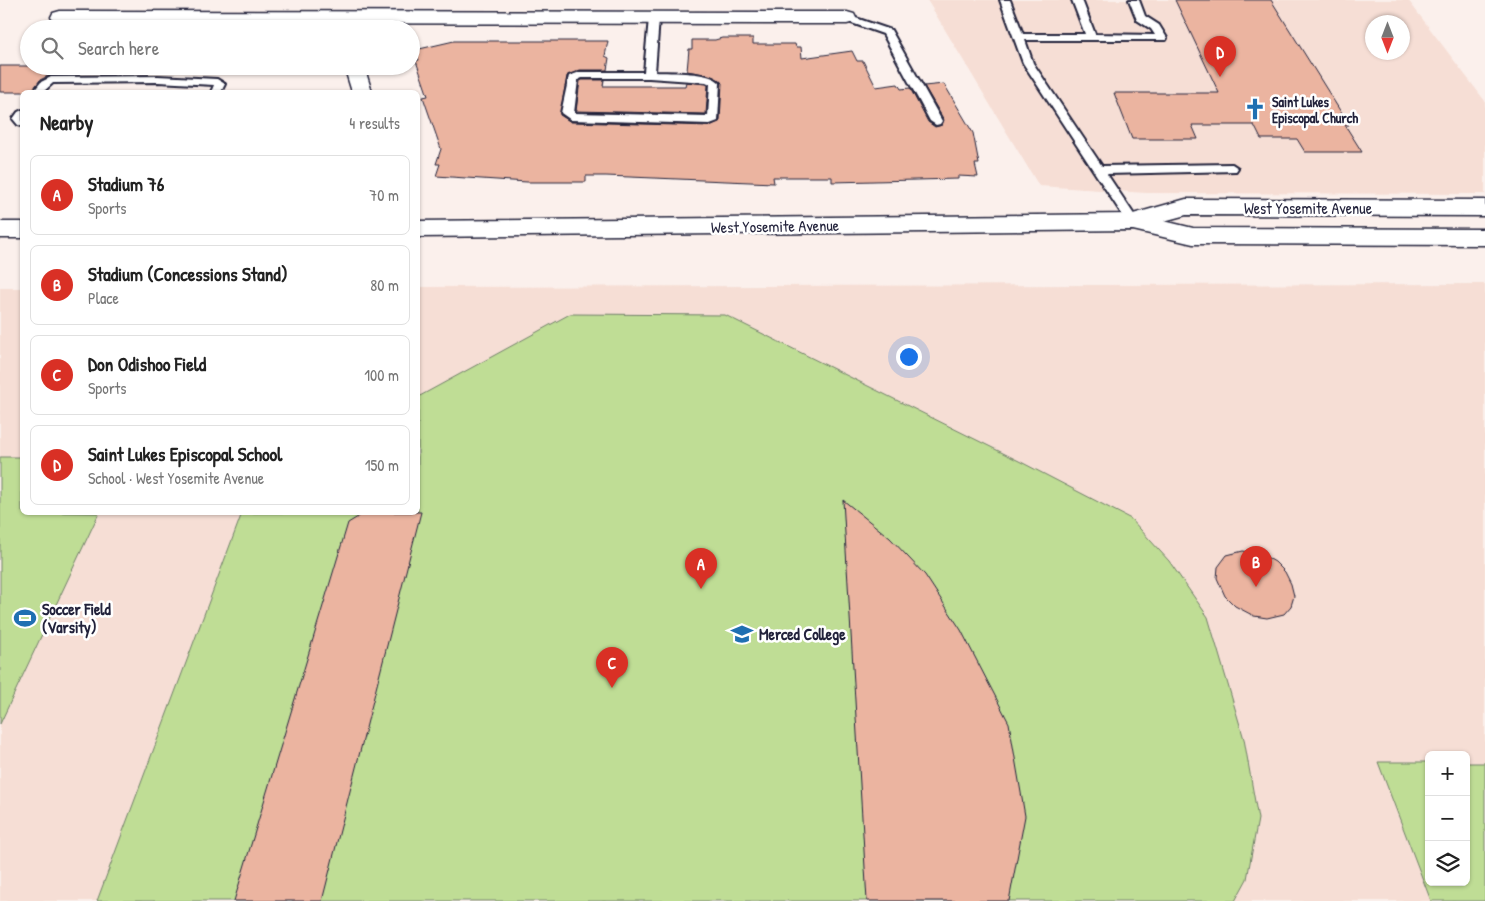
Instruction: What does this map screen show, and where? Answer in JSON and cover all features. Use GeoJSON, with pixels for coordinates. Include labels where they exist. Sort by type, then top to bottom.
{"type":"FeatureCollection","features":[{"type":"Feature","properties":{"kind":"main road"},"geometry":{"type":"LineString","coordinates":[[258,20],[368,15],[847,18]]}},
{"type":"Feature","properties":{"kind":"main road"},"geometry":{"type":"LineString","coordinates":[[60,17],[126,20]]}},
{"type":"Feature","properties":{"kind":"main road"},"geometry":{"type":"LineString","coordinates":[[357,75],[361,90]]}},
{"type":"Feature","properties":{"kind":"main road","name":"West Yosemite Avenue"},"geometry":{"type":"LineString","coordinates":[[1133,222],[1186,207],[1485,208]]}},
{"type":"Feature","properties":{"kind":"main road","name":"West Yosemite Avenue"},"geometry":{"type":"LineString","coordinates":[[420,229],[1133,222],[1193,236],[1485,237]]}},
{"type":"Feature","properties":{"kind":"main road"},"geometry":{"type":"LineString","coordinates":[[0,230],[20,230]]}},
{"type":"Feature","properties":{"kind":"lane"},"geometry":{"type":"LineString","coordinates":[[1006,0],[1028,62],[1133,222]]}},
{"type":"Feature","properties":{"kind":"lane"},"geometry":{"type":"LineString","coordinates":[[1076,0],[1091,38]]}},
{"type":"Feature","properties":{"kind":"lane"},"geometry":{"type":"LineString","coordinates":[[1019,37],[1162,38],[1155,27],[1141,18],[1134,0]]}},
{"type":"Feature","properties":{"kind":"lane"},"geometry":{"type":"LineString","coordinates":[[650,75],[654,18]]}},
{"type":"Feature","properties":{"kind":"lane"},"geometry":{"type":"LineString","coordinates":[[847,18],[887,32],[936,121]]}},
{"type":"Feature","properties":{"kind":"lane"},"geometry":{"type":"LineString","coordinates":[[158,79],[160,75]]}},
{"type":"Feature","properties":{"kind":"lane"},"geometry":{"type":"LineString","coordinates":[[580,75],[650,75],[709,80],[715,83],[714,118],[710,120],[572,116],[567,113],[573,78],[580,75]]}},
{"type":"Feature","properties":{"kind":"lane"},"geometry":{"type":"LineString","coordinates":[[40,90],[44,84],[51,80],[158,79],[217,82],[220,84],[217,90]]}},
{"type":"Feature","properties":{"kind":"lane"},"geometry":{"type":"LineString","coordinates":[[1099,170],[1232,168]]}},
{"type":"Feature","properties":{"kind":"shaded area"},"geometry":{"type":"Polygon","coordinates":[[[927,0],[1408,0],[1485,101],[1485,194],[1146,193],[1039,186],[927,0]]]}},
{"type":"Feature","properties":{"kind":"shaded area","name":"Merced College"},"geometry":{"type":"Polygon","coordinates":[[[1485,284],[1485,901],[0,901],[0,288],[20,288],[20,515],[420,515],[420,287],[1485,284]]]}},
{"type":"Feature","properties":{"kind":"green space","name":"Merced College"},"geometry":{"type":"Polygon","coordinates":[[[570,314],[725,315],[1019,461],[1131,519],[1169,561],[1208,617],[1244,739],[1258,819],[1247,879],[1235,901],[97,901],[241,515],[420,515],[420,396],[570,314]]]}},
{"type":"Feature","properties":{"kind":"green space","name":"Soccer Field (Varsity)"},"geometry":{"type":"Polygon","coordinates":[[[0,457],[20,457],[20,515],[98,515],[0,724],[0,457]]]}},
{"type":"Feature","properties":{"kind":"green space"},"geometry":{"type":"Polygon","coordinates":[[[1378,762],[1425,762],[1425,885],[1378,762]]]}},
{"type":"Feature","properties":{"kind":"green space"},"geometry":{"type":"Polygon","coordinates":[[[1470,763],[1485,763],[1485,901],[1431,901],[1425,886],[1470,886],[1470,763]]]}},
{"type":"Feature","properties":{"kind":"building"},"geometry":{"type":"Polygon","coordinates":[[[1175,0],[1271,0],[1349,125],[1345,125],[1362,152],[1305,152],[1297,139],[1261,139],[1254,125],[1192,125],[1198,139],[1132,139],[1114,93],[1219,93],[1175,0]]]}},
{"type":"Feature","properties":{"kind":"building"},"geometry":{"type":"Polygon","coordinates":[[[722,38],[753,38],[753,44],[795,44],[796,47],[801,47],[802,58],[852,51],[857,61],[863,61],[876,87],[898,84],[901,89],[910,88],[928,122],[935,127],[942,125],[944,120],[924,86],[944,84],[973,133],[979,164],[975,164],[978,177],[958,176],[958,179],[832,182],[832,177],[773,177],[774,183],[606,176],[586,176],[586,182],[527,182],[436,176],[440,164],[436,164],[441,149],[423,97],[428,96],[420,73],[420,49],[454,41],[608,41],[605,56],[609,58],[607,70],[580,70],[567,76],[560,115],[571,122],[710,126],[720,121],[722,83],[709,75],[687,71],[689,49],[692,49],[692,40],[715,40],[722,38]]]}},
{"type":"Feature","properties":{"kind":"building"},"geometry":{"type":"Polygon","coordinates":[[[0,66],[20,66],[20,75],[50,75],[40,80],[32,90],[0,92],[0,66]]]}},
{"type":"Feature","properties":{"kind":"building"},"geometry":{"type":"Polygon","coordinates":[[[604,80],[603,86],[685,86],[686,82],[706,84],[708,85],[706,114],[576,111],[580,81],[604,80]]]}},
{"type":"Feature","properties":{"kind":"building"},"geometry":{"type":"Polygon","coordinates":[[[843,500],[890,538],[925,575],[961,630],[1009,723],[1025,816],[1009,901],[867,901],[843,500]]]}},
{"type":"Feature","properties":{"kind":"building"},"geometry":{"type":"Polygon","coordinates":[[[421,512],[322,901],[234,901],[348,523],[361,515],[420,515],[421,512]]]}},
{"type":"Feature","properties":{"kind":"building"},"geometry":{"type":"Polygon","coordinates":[[[1243,551],[1263,555],[1275,562],[1285,572],[1294,596],[1291,606],[1284,614],[1267,618],[1254,616],[1235,606],[1225,596],[1217,578],[1218,567],[1227,555],[1243,551]]]}},
{"type":"Feature","properties":{"kind":"place","name":"Saint Lukes Episcopal School"},"geometry":{"type":"Point","coordinates":[1220,77]}},
{"type":"Feature","properties":{"kind":"place","name":"Saint Lukes Episcopal Church"},"geometry":{"type":"Point","coordinates":[1255,109]}},
{"type":"Feature","properties":{"kind":"place","name":"Stadium (Concessions Stand)"},"geometry":{"type":"Point","coordinates":[1256,587]}},
{"type":"Feature","properties":{"kind":"place","name":"Stadium 76"},"geometry":{"type":"Point","coordinates":[701,589]}},
{"type":"Feature","properties":{"kind":"place","name":"Soccer Field (Varsity)"},"geometry":{"type":"Point","coordinates":[25,618]}},
{"type":"Feature","properties":{"kind":"place","name":"Merced College"},"geometry":{"type":"Point","coordinates":[742,634]}},
{"type":"Feature","properties":{"kind":"place","name":"Don Odishoo Field"},"geometry":{"type":"Point","coordinates":[612,688]}}]}
